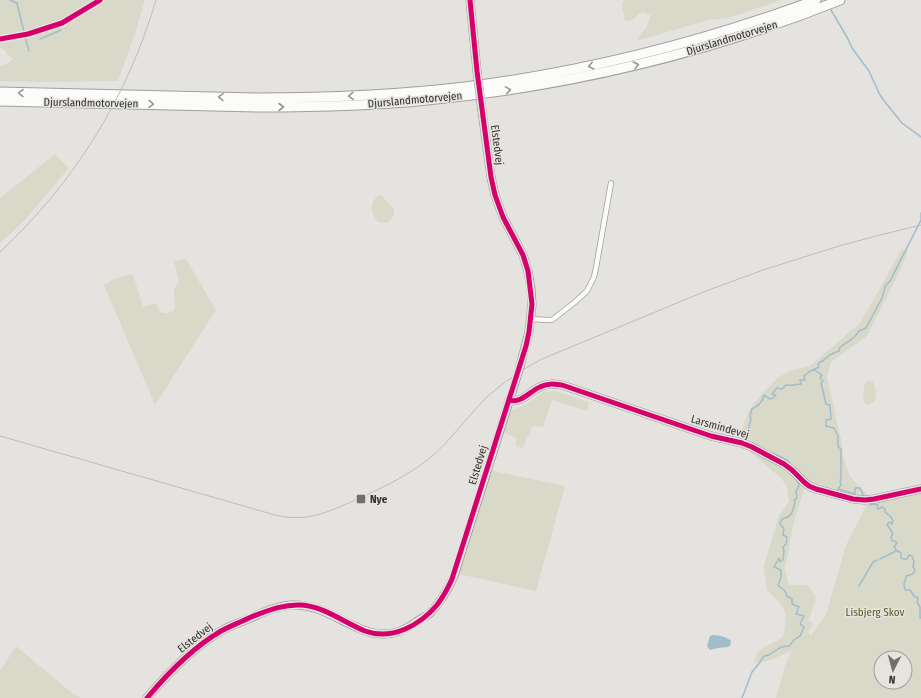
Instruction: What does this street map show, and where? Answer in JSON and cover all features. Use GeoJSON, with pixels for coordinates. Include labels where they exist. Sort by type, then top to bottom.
{"type":"FeatureCollection","features":[{"type":"Feature","properties":{"kind":"highway","name":"Djurslandmotorvejen"},"geometry":{"type":"LineString","coordinates":[[0,92],[296,98],[386,94],[466,87],[547,75],[680,44],[728,30],[816,0]]}},
{"type":"Feature","properties":{"kind":"highway","name":"Djurslandmotorvejen"},"geometry":{"type":"LineString","coordinates":[[0,101],[297,107],[387,104],[466,96],[578,78],[683,53],[778,24],[840,0]]}},
{"type":"Feature","properties":{"kind":"street","name":"Elstedvej"},"geometry":{"type":"LineString","coordinates":[[147,698],[173,668],[209,639],[222,630],[267,611],[290,605],[313,607],[365,631],[388,634],[406,629],[428,614],[438,604],[454,576],[526,346],[532,304],[528,271],[523,255],[503,216],[495,195],[491,177],[477,71],[470,0]]}},
{"type":"Feature","properties":{"kind":"street"},"geometry":{"type":"LineString","coordinates":[[531,319],[552,320],[576,302],[587,291],[594,277],[611,183]]}},
{"type":"Feature","properties":{"kind":"street","name":"Larsmindevej"},"geometry":{"type":"LineString","coordinates":[[509,400],[513,402],[522,399],[539,387],[547,384],[562,385],[711,436],[742,442],[784,464],[809,486],[816,489],[865,500],[921,489]]}},
{"type":"Feature","properties":{"kind":"green space"},"geometry":{"type":"Polygon","coordinates":[[[0,0],[145,0],[118,81],[39,82],[0,81],[0,64],[2,66],[10,62],[13,58],[8,56],[5,50],[0,48],[0,0]]]}},
{"type":"Feature","properties":{"kind":"green space"},"geometry":{"type":"Polygon","coordinates":[[[624,0],[783,0],[728,18],[708,20],[637,41],[648,24],[650,15],[642,12],[632,20],[625,21],[622,4],[624,0]]]}},
{"type":"Feature","properties":{"kind":"green space"},"geometry":{"type":"Polygon","coordinates":[[[55,154],[69,168],[28,216],[0,243],[0,198],[55,154]]]}},
{"type":"Feature","properties":{"kind":"green space"},"geometry":{"type":"Polygon","coordinates":[[[381,195],[394,209],[393,216],[388,223],[378,222],[372,212],[373,201],[381,195]]]}},
{"type":"Feature","properties":{"kind":"green space"},"geometry":{"type":"Polygon","coordinates":[[[902,249],[908,250],[900,271],[867,336],[831,362],[827,377],[841,439],[843,456],[849,474],[867,494],[866,498],[862,498],[811,484],[739,440],[750,409],[762,393],[779,377],[792,370],[810,366],[860,323],[902,249]]]}},
{"type":"Feature","properties":{"kind":"green space"},"geometry":{"type":"Polygon","coordinates":[[[186,259],[216,310],[155,405],[104,285],[116,278],[133,274],[143,307],[157,303],[161,312],[170,312],[175,308],[174,290],[179,280],[174,261],[186,259]]]}},
{"type":"Feature","properties":{"kind":"green space"},"geometry":{"type":"Polygon","coordinates":[[[868,380],[873,382],[876,394],[874,402],[868,405],[863,401],[864,384],[868,380]]]}},
{"type":"Feature","properties":{"kind":"green space"},"geometry":{"type":"Polygon","coordinates":[[[555,391],[589,402],[587,411],[552,400],[543,427],[533,426],[522,449],[516,446],[516,438],[503,432],[512,410],[527,404],[543,392],[555,391]]]}},
{"type":"Feature","properties":{"kind":"green space","name":"Lisbjerg Skov"},"geometry":{"type":"Polygon","coordinates":[[[753,449],[791,471],[805,486],[793,526],[785,570],[789,585],[808,585],[816,597],[809,620],[813,624],[808,632],[811,635],[826,615],[846,545],[868,502],[921,491],[921,698],[776,698],[785,665],[792,650],[771,660],[754,663],[757,652],[783,637],[785,622],[784,611],[779,602],[767,591],[764,566],[778,518],[789,501],[787,487],[781,478],[751,453],[753,449]]]}},
{"type":"Feature","properties":{"kind":"green space"},"geometry":{"type":"Polygon","coordinates":[[[489,470],[565,486],[536,591],[458,574],[489,470]]]}},
{"type":"Feature","properties":{"kind":"green space"},"geometry":{"type":"Polygon","coordinates":[[[16,646],[73,694],[81,698],[0,698],[0,671],[16,646]]]}},
{"type":"Feature","properties":{"kind":"water"},"geometry":{"type":"Polygon","coordinates":[[[710,636],[722,636],[731,641],[730,646],[710,650],[707,646],[710,636]]]}},
{"type":"Feature","properties":{"kind":"waterway"},"geometry":{"type":"LineString","coordinates":[[10,0],[17,3],[24,32]]}},
{"type":"Feature","properties":{"kind":"waterway"},"geometry":{"type":"LineString","coordinates":[[831,10],[852,48],[869,71],[880,95],[902,123],[921,137]]}},
{"type":"Feature","properties":{"kind":"waterway"},"geometry":{"type":"LineString","coordinates":[[40,39],[61,30]]}},
{"type":"Feature","properties":{"kind":"waterway"},"geometry":{"type":"LineString","coordinates":[[25,37],[29,51]]}},
{"type":"Feature","properties":{"kind":"waterway"},"geometry":{"type":"LineString","coordinates":[[921,213],[921,219]]}},
{"type":"Feature","properties":{"kind":"waterway"},"geometry":{"type":"LineString","coordinates":[[745,442],[752,409],[760,404],[764,395],[770,399],[776,395],[772,394],[777,388],[782,389],[786,385],[801,384],[800,380],[805,380],[804,376],[819,367],[818,365],[820,362],[830,354],[839,351],[840,347],[854,338],[859,331],[866,328],[882,298],[885,286],[890,281],[921,220]]}},
{"type":"Feature","properties":{"kind":"waterway"},"geometry":{"type":"LineString","coordinates":[[815,370],[822,375],[820,378],[823,381],[821,383],[826,404],[830,405],[831,419],[826,420],[826,426],[834,428],[838,436],[838,447],[841,449],[841,485],[838,489],[855,494],[855,488],[860,488],[864,497]]}},
{"type":"Feature","properties":{"kind":"waterway"},"geometry":{"type":"LineString","coordinates":[[747,441],[766,451]]}},
{"type":"Feature","properties":{"kind":"waterway"},"geometry":{"type":"LineString","coordinates":[[771,453],[776,454],[790,463]]}},
{"type":"Feature","properties":{"kind":"waterway"},"geometry":{"type":"LineString","coordinates":[[742,698],[752,672],[764,656],[769,655],[781,647],[789,646],[800,636],[804,627],[800,624],[804,616],[796,614],[799,607],[792,604],[792,599],[787,596],[785,591],[778,585],[781,578],[781,570],[774,567],[779,558],[780,562],[783,560],[783,547],[786,544],[787,537],[783,535],[784,529],[780,524],[782,519],[788,517],[793,510],[795,503],[794,500],[797,498],[796,491],[799,485],[795,478]]}},
{"type":"Feature","properties":{"kind":"waterway"},"geometry":{"type":"LineString","coordinates":[[870,505],[878,505],[878,509],[882,507],[891,517],[893,521],[892,524],[890,522],[887,524],[893,534],[891,537],[892,541],[897,543],[894,547],[901,553],[901,558],[907,559],[909,555],[912,556],[914,562],[913,567],[915,570],[913,574],[906,576],[904,584],[905,590],[910,590],[914,596],[918,598],[917,602],[920,607],[921,618]]}},
{"type":"Feature","properties":{"kind":"waterway"},"geometry":{"type":"LineString","coordinates":[[880,559],[896,551]]}},
{"type":"Feature","properties":{"kind":"waterway"},"geometry":{"type":"LineString","coordinates":[[859,586],[873,562],[877,560]]}},
{"type":"Feature","properties":{"kind":"tram line"},"geometry":{"type":"LineString","coordinates":[[0,252],[52,197],[75,167],[95,136],[114,104],[130,71],[156,0]]}},
{"type":"Feature","properties":{"kind":"tram line"},"geometry":{"type":"LineString","coordinates":[[0,436],[275,515],[296,518],[314,516],[351,502],[403,477],[412,471],[431,457],[491,393],[512,377],[542,359],[706,291],[763,270],[839,246],[921,225]]}},
{"type":"Feature","properties":{"kind":"cycle path"},"geometry":{"type":"LineString","coordinates":[[0,39],[28,34],[62,23],[100,0]]}},
{"type":"Feature","properties":{"kind":"cycle path"},"geometry":{"type":"LineString","coordinates":[[147,698],[163,679],[200,645],[221,631],[251,617],[281,607],[294,605],[309,606],[326,612],[365,631],[375,634],[385,634],[405,629],[422,619],[437,605],[452,579],[526,346],[532,304],[528,271],[523,255],[503,217],[495,195],[491,177],[477,71],[470,0]]}},
{"type":"Feature","properties":{"kind":"cycle path"},"geometry":{"type":"LineString","coordinates":[[509,400],[513,401],[521,399],[545,385],[562,385],[711,436],[742,443],[752,447],[784,464],[809,486],[816,489],[853,499],[865,500],[921,489]]}},
{"type":"Feature","properties":{"kind":"place","name":"Nye"},"geometry":{"type":"Point","coordinates":[361,499]}}]}
